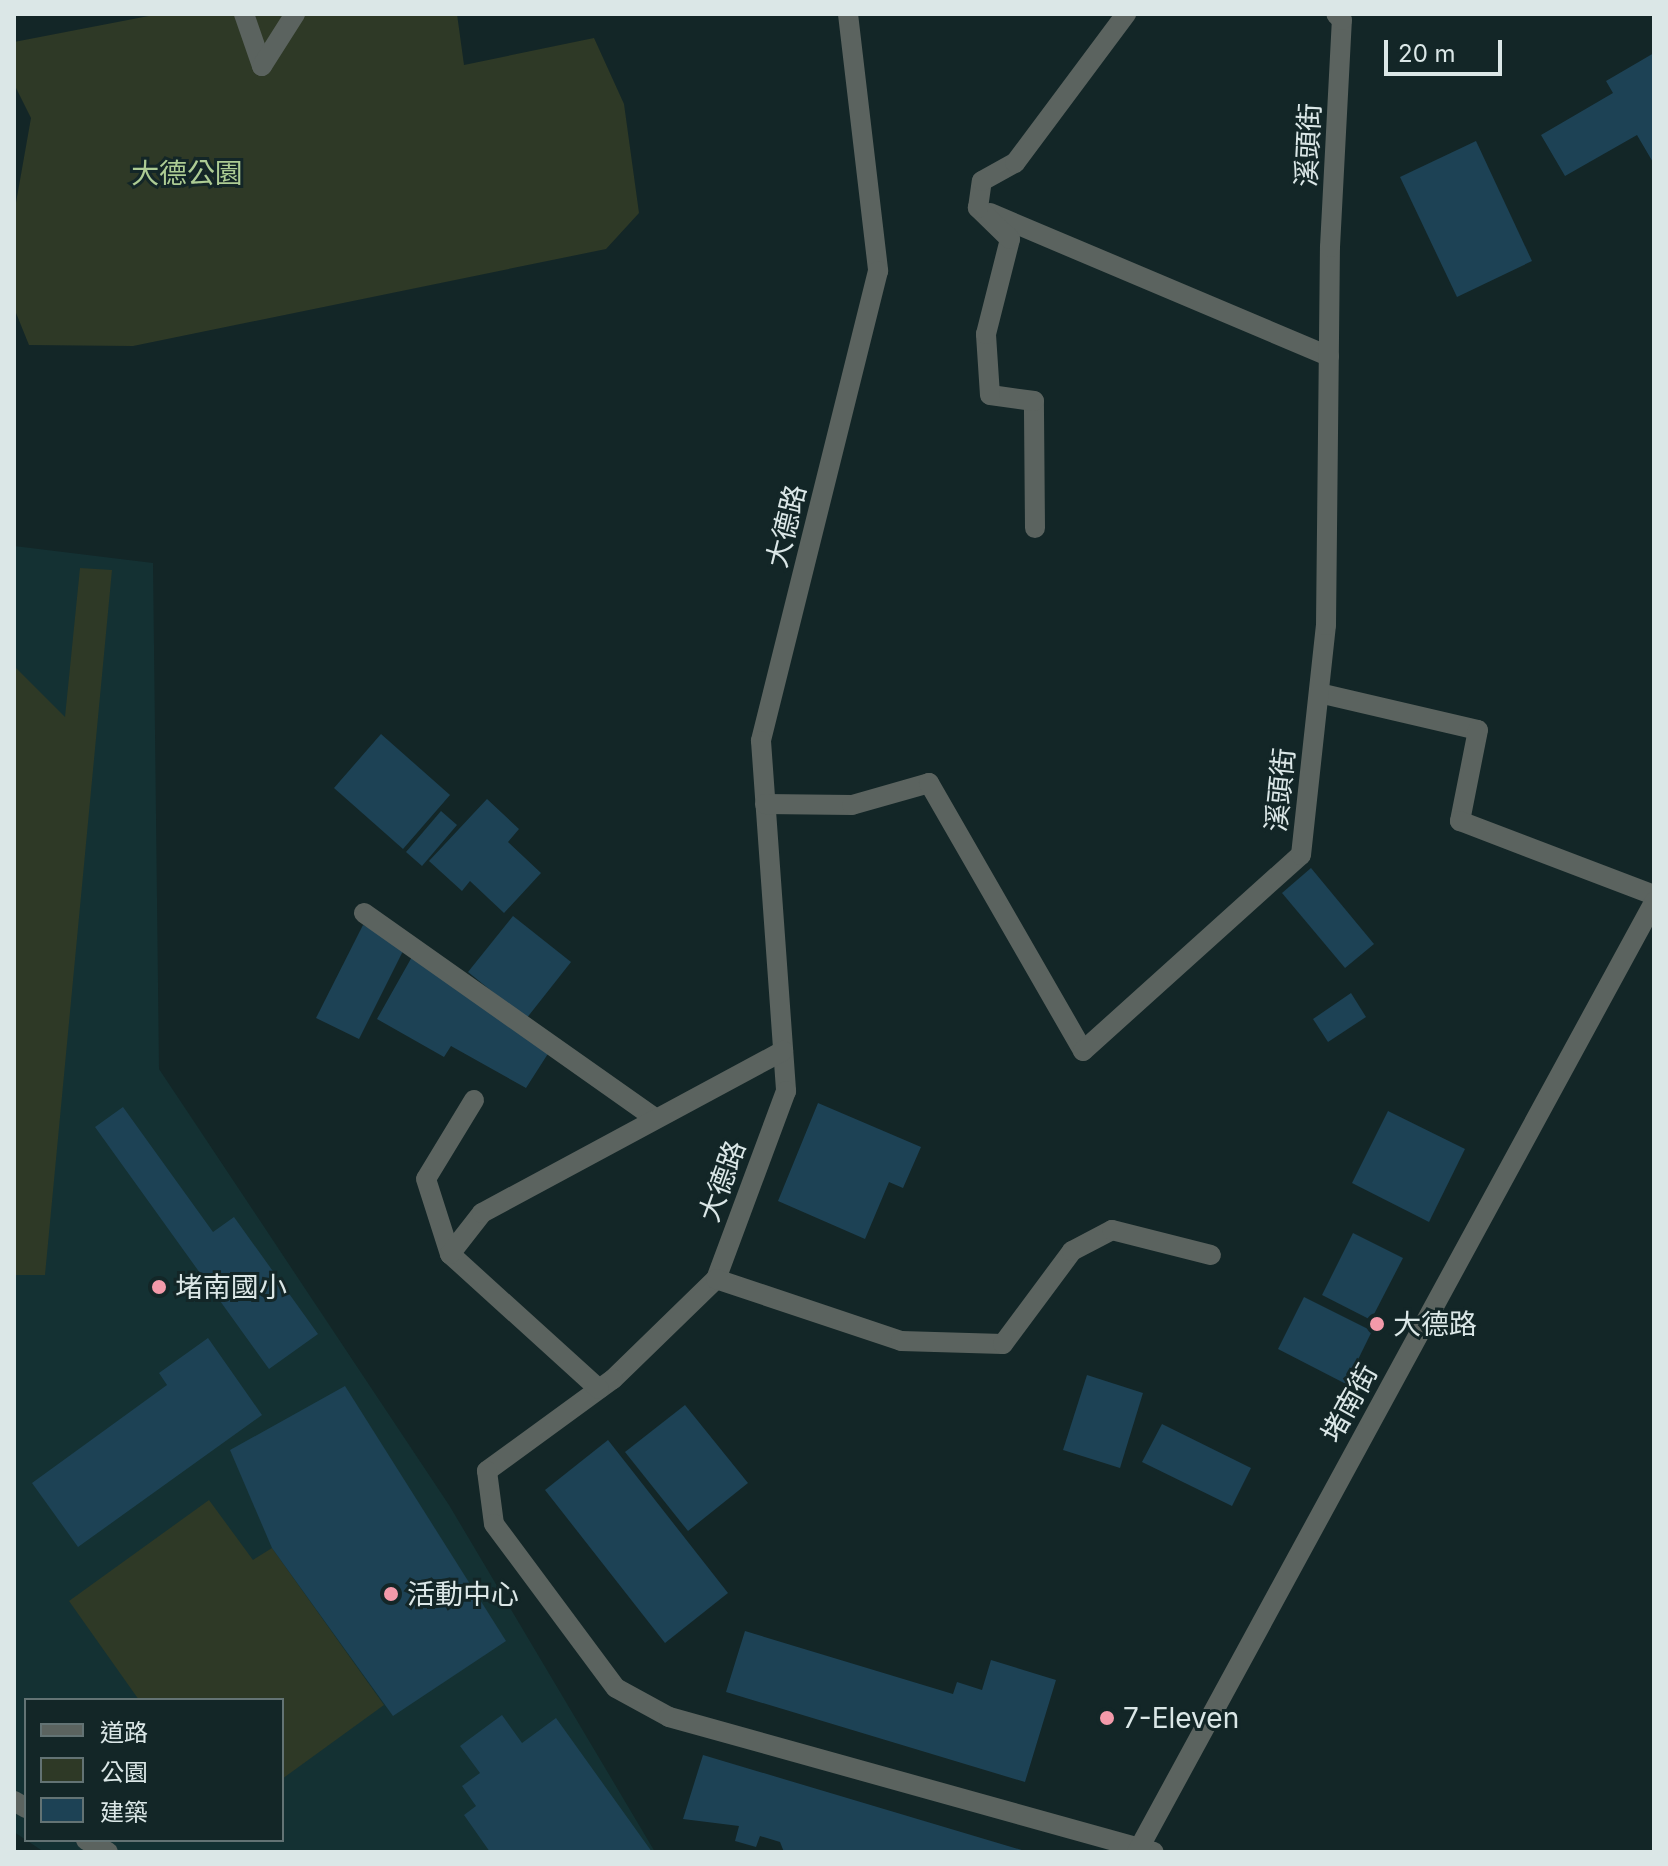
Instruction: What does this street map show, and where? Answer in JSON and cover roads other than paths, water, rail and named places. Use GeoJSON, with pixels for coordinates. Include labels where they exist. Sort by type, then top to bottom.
{"type":"FeatureCollection","features":[{"type":"Feature","properties":{"kind":"street"},"geometry":{"type":"LineString","coordinates":[[244,14],[262,66],[295,14]]}},
{"type":"Feature","properties":{"kind":"street","name":"大德路"},"geometry":{"type":"LineString","coordinates":[[848,14],[878,271],[761,741],[786,1091],[716,1279],[599,1389],[487,1471],[494,1524],[616,1688],[669,1717],[1143,1850]]}},
{"type":"Feature","properties":{"kind":"street"},"geometry":{"type":"LineString","coordinates":[[978,208],[982,181],[1015,163],[1126,14]]}},
{"type":"Feature","properties":{"kind":"street","name":"溪頭街"},"geometry":{"type":"LineString","coordinates":[[765,804],[852,805],[929,783],[1083,1051],[1301,855],[1326,625],[1329,356],[1342,20],[1336,14]]}},
{"type":"Feature","properties":{"kind":"street"},"geometry":{"type":"LineString","coordinates":[[978,208],[1329,356]]}},
{"type":"Feature","properties":{"kind":"street"},"geometry":{"type":"LineString","coordinates":[[978,208],[1010,239],[986,334],[990,395],[1034,401],[1035,528]]}},
{"type":"Feature","properties":{"kind":"street"},"geometry":{"type":"LineString","coordinates":[[1319,693],[1478,730],[1460,821],[1654,895]]}},
{"type":"Feature","properties":{"kind":"street","name":"堵南街"},"geometry":{"type":"LineString","coordinates":[[1143,1850],[1654,902]]}},
{"type":"Feature","properties":{"kind":"street"},"geometry":{"type":"LineString","coordinates":[[364,913],[656,1119]]}},
{"type":"Feature","properties":{"kind":"street"},"geometry":{"type":"LineString","coordinates":[[450,1254],[482,1213],[783,1051]]}},
{"type":"Feature","properties":{"kind":"street"},"geometry":{"type":"LineString","coordinates":[[474,1100],[426,1179],[450,1254],[599,1389]]}},
{"type":"Feature","properties":{"kind":"street"},"geometry":{"type":"LineString","coordinates":[[716,1279],[901,1341],[1003,1344],[1072,1251],[1112,1230],[1211,1255]]}},
{"type":"Feature","properties":{"kind":"street"},"geometry":{"type":"LineString","coordinates":[[90,1842],[108,1852]]}},
{"type":"Feature","properties":{"kind":"place","name":"堵南國小"},"geometry":{"type":"Point","coordinates":[159,1287]}},
{"type":"Feature","properties":{"kind":"place","name":"大德路"},"geometry":{"type":"Point","coordinates":[1377,1324]}},
{"type":"Feature","properties":{"kind":"place","name":"活動中心"},"geometry":{"type":"Point","coordinates":[391,1594]}},
{"type":"Feature","properties":{"kind":"place","name":"7-Eleven"},"geometry":{"type":"Point","coordinates":[1107,1718]}},
{"type":"Feature","properties":{"kind":"park label","name":"大德公園"},"geometry":{"type":"Point","coordinates":[187,173]}}]}
